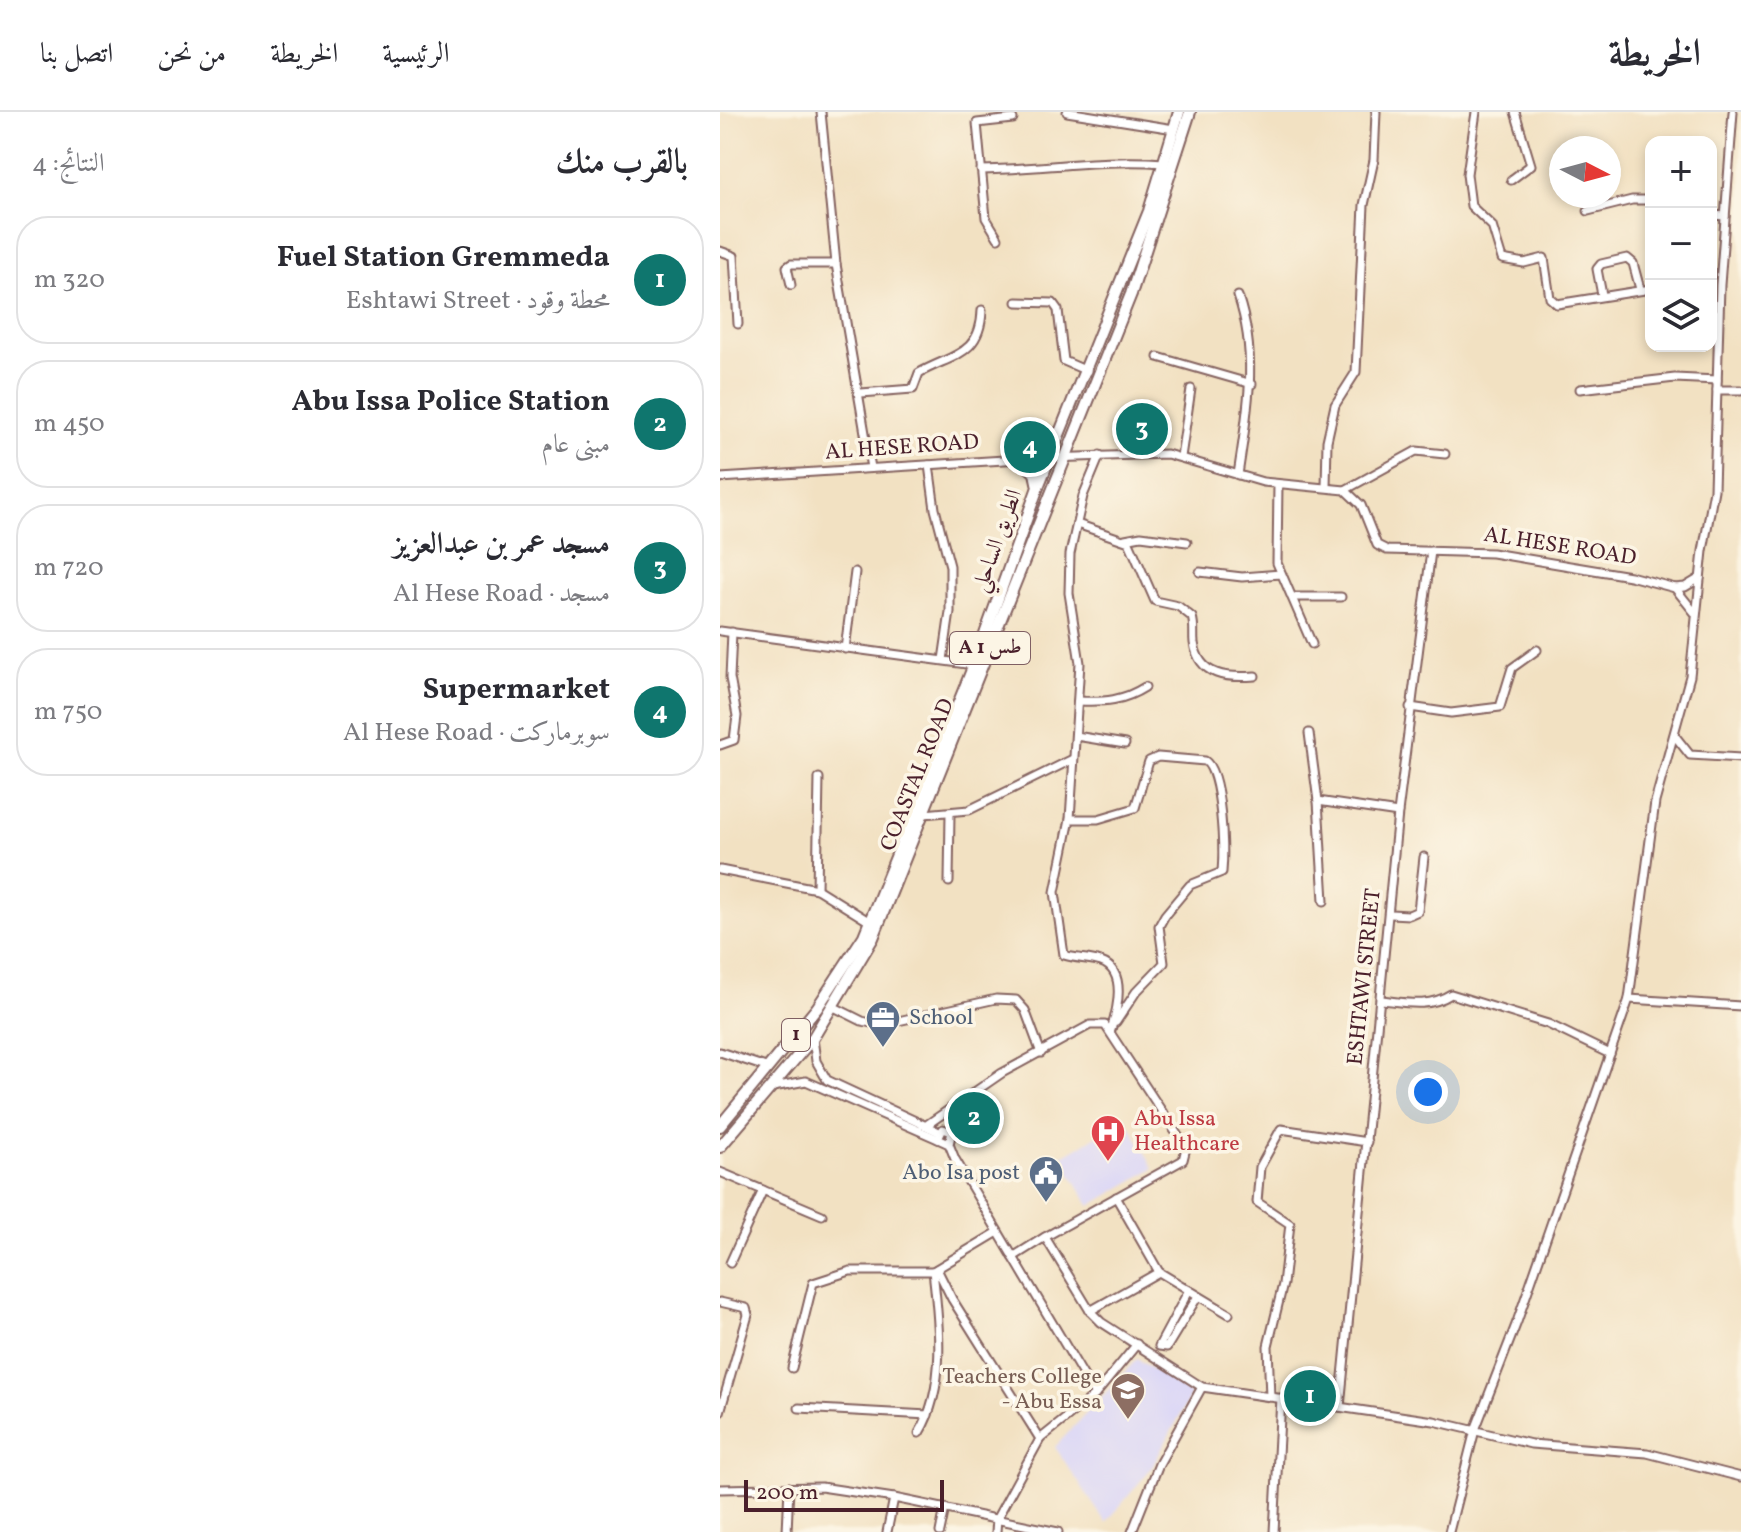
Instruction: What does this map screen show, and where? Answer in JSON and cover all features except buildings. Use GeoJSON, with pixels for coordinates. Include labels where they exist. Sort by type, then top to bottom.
{"type":"FeatureCollection","features":[{"type":"Feature","properties":{"kind":"highway","name":"الطريق الساحلي"},"geometry":{"type":"LineString","coordinates":[[864,936],[974,665],[1038,487],[1087,371],[1164,163],[1179,112]]}},
{"type":"Feature","properties":{"kind":"highway","name":"COASTAL ROAD"},"geometry":{"type":"LineString","coordinates":[[720,1147],[813,1038],[873,938],[1131,294],[1190,112]]}},
{"type":"Feature","properties":{"kind":"highway"},"geometry":{"type":"LineString","coordinates":[[1038,487],[1031,467],[1020,459],[1044,447],[1062,428]]}},
{"type":"Feature","properties":{"kind":"highway","name":"1"},"geometry":{"type":"LineString","coordinates":[[720,1126],[817,1008],[864,936]]}},
{"type":"Feature","properties":{"kind":"street"},"geometry":{"type":"LineString","coordinates":[[821,112],[836,264],[861,393],[871,468]]}},
{"type":"Feature","properties":{"kind":"street"},"geometry":{"type":"LineString","coordinates":[[1067,112],[1174,129]]}},
{"type":"Feature","properties":{"kind":"street"},"geometry":{"type":"LineString","coordinates":[[1326,487],[1327,441],[1335,405],[1353,381],[1357,368],[1364,205],[1374,160],[1376,112]]}},
{"type":"Feature","properties":{"kind":"street"},"geometry":{"type":"LineString","coordinates":[[1476,112],[1467,174],[1471,206],[1492,226],[1502,259],[1524,263],[1544,258],[1553,302],[1576,302],[1645,289]]}},
{"type":"Feature","properties":{"kind":"street"},"geometry":{"type":"LineString","coordinates":[[1511,180],[1531,165],[1515,112]]}},
{"type":"Feature","properties":{"kind":"street"},"geometry":{"type":"LineString","coordinates":[[1717,273],[1733,112]]}},
{"type":"Feature","properties":{"kind":"street"},"geometry":{"type":"LineString","coordinates":[[998,238],[986,218],[977,123],[1013,119]]}},
{"type":"Feature","properties":{"kind":"street"},"geometry":{"type":"LineString","coordinates":[[981,170],[1097,166],[1119,160],[1164,163]]}},
{"type":"Feature","properties":{"kind":"street"},"geometry":{"type":"LineString","coordinates":[[1588,211],[1632,200],[1645,200]]}},
{"type":"Feature","properties":{"kind":"street"},"geometry":{"type":"LineString","coordinates":[[1717,215],[1725,216]]}},
{"type":"Feature","properties":{"kind":"street"},"geometry":{"type":"LineString","coordinates":[[720,251],[734,256],[738,324]]}},
{"type":"Feature","properties":{"kind":"street"},"geometry":{"type":"LineString","coordinates":[[1602,295],[1597,269],[1601,264],[1627,258],[1633,263],[1640,289]]}},
{"type":"Feature","properties":{"kind":"street"},"geometry":{"type":"LineString","coordinates":[[791,285],[787,267],[791,264],[836,264]]}},
{"type":"Feature","properties":{"kind":"street"},"geometry":{"type":"LineString","coordinates":[[1238,296],[1246,320],[1252,384],[1238,475]]}},
{"type":"Feature","properties":{"kind":"street"},"geometry":{"type":"LineString","coordinates":[[1017,302],[1053,303],[1058,310],[1064,361],[1087,371]]}},
{"type":"Feature","properties":{"kind":"street"},"geometry":{"type":"LineString","coordinates":[[861,393],[913,389],[919,373],[962,354],[981,327],[982,310]]}},
{"type":"Feature","properties":{"kind":"street"},"geometry":{"type":"LineString","coordinates":[[1449,1532],[1475,1430],[1517,1322],[1629,999],[1655,802],[1690,676],[1700,578],[1714,490],[1717,352]]}},
{"type":"Feature","properties":{"kind":"street"},"geometry":{"type":"LineString","coordinates":[[1158,357],[1252,384]]}},
{"type":"Feature","properties":{"kind":"street"},"geometry":{"type":"LineString","coordinates":[[1580,389],[1660,379],[1717,380]]}},
{"type":"Feature","properties":{"kind":"street"},"geometry":{"type":"LineString","coordinates":[[1181,457],[1191,389]]}},
{"type":"Feature","properties":{"kind":"street"},"geometry":{"type":"LineString","coordinates":[[1717,390],[1741,390]]}},
{"type":"Feature","properties":{"kind":"street"},"geometry":{"type":"LineString","coordinates":[[1345,490],[1416,451],[1445,454]]}},
{"type":"Feature","properties":{"kind":"street","name":"AL HESE ROAD"},"geometry":{"type":"LineString","coordinates":[[720,478],[1158,453],[1278,484],[1345,490],[1361,505],[1377,545],[1396,551],[1536,558],[1675,588]]}},
{"type":"Feature","properties":{"kind":"street"},"geometry":{"type":"LineString","coordinates":[[1100,455],[1090,474],[1070,554],[1069,593],[1078,638],[1079,701],[1070,819],[1055,892],[1060,945],[1064,955],[1105,963],[1112,969],[1118,984],[1118,1007],[1111,1030]]}},
{"type":"Feature","properties":{"kind":"street"},"geometry":{"type":"LineString","coordinates":[[929,465],[935,509],[950,566],[950,612],[943,660]]}},
{"type":"Feature","properties":{"kind":"street"},"geometry":{"type":"LineString","coordinates":[[1278,484],[1276,541],[1281,574],[1312,644]]}},
{"type":"Feature","properties":{"kind":"street"},"geometry":{"type":"LineString","coordinates":[[1077,524],[1125,539],[1134,548],[1155,601],[1178,606],[1192,617],[1197,653],[1213,673],[1225,678],[1255,676]]}},
{"type":"Feature","properties":{"kind":"street"},"geometry":{"type":"LineString","coordinates":[[1125,539],[1141,536],[1187,542]]}},
{"type":"Feature","properties":{"kind":"street","name":"ESHTAWI STREET"},"geometry":{"type":"LineString","coordinates":[[1340,1407],[1391,914],[1398,813],[1431,551]]}},
{"type":"Feature","properties":{"kind":"street"},"geometry":{"type":"LineString","coordinates":[[845,649],[855,572]]}},
{"type":"Feature","properties":{"kind":"street"},"geometry":{"type":"LineString","coordinates":[[1200,572],[1242,577],[1281,574]]}},
{"type":"Feature","properties":{"kind":"street"},"geometry":{"type":"LineString","coordinates":[[1675,588],[1685,587],[1700,578]]}},
{"type":"Feature","properties":{"kind":"street"},"geometry":{"type":"LineString","coordinates":[[1675,588],[1692,604],[1697,619]]}},
{"type":"Feature","properties":{"kind":"street"},"geometry":{"type":"LineString","coordinates":[[1292,597],[1341,597]]}},
{"type":"Feature","properties":{"kind":"street"},"geometry":{"type":"LineString","coordinates":[[720,631],[974,665]]}},
{"type":"Feature","properties":{"kind":"street"},"geometry":{"type":"LineString","coordinates":[[720,745],[734,740],[737,724],[730,678],[732,632]]}},
{"type":"Feature","properties":{"kind":"street"},"geometry":{"type":"LineString","coordinates":[[1410,707],[1451,713],[1500,707],[1512,668],[1537,650]]}},
{"type":"Feature","properties":{"kind":"street"},"geometry":{"type":"LineString","coordinates":[[1079,701],[1116,700],[1145,687]]}},
{"type":"Feature","properties":{"kind":"street"},"geometry":{"type":"LineString","coordinates":[[1309,733],[1318,801],[1324,901]]}},
{"type":"Feature","properties":{"kind":"street"},"geometry":{"type":"LineString","coordinates":[[1076,736],[1125,744]]}},
{"type":"Feature","properties":{"kind":"street"},"geometry":{"type":"LineString","coordinates":[[1675,736],[1690,755],[1741,758]]}},
{"type":"Feature","properties":{"kind":"street"},"geometry":{"type":"LineString","coordinates":[[1070,819],[1098,819],[1135,808],[1149,761],[1158,757],[1205,761],[1214,775],[1221,820],[1222,872],[1190,885],[1165,915],[1159,926],[1164,963],[1136,992],[1111,1030]]}},
{"type":"Feature","properties":{"kind":"street"},"geometry":{"type":"LineString","coordinates":[[924,814],[969,810],[1073,759]]}},
{"type":"Feature","properties":{"kind":"street"},"geometry":{"type":"LineString","coordinates":[[817,889],[819,778]]}},
{"type":"Feature","properties":{"kind":"street"},"geometry":{"type":"LineString","coordinates":[[1318,801],[1398,813]]}},
{"type":"Feature","properties":{"kind":"street"},"geometry":{"type":"LineString","coordinates":[[949,882],[950,813]]}},
{"type":"Feature","properties":{"kind":"street"},"geometry":{"type":"LineString","coordinates":[[1391,914],[1409,915],[1418,911],[1424,857]]}},
{"type":"Feature","properties":{"kind":"street"},"geometry":{"type":"LineString","coordinates":[[720,870],[817,889],[870,922]]}},
{"type":"Feature","properties":{"kind":"street"},"geometry":{"type":"LineString","coordinates":[[1382,1000],[1429,1004],[1438,1003],[1451,994],[1548,1024],[1610,1054]]}},
{"type":"Feature","properties":{"kind":"street"},"geometry":{"type":"LineString","coordinates":[[1629,999],[1741,1006]]}},
{"type":"Feature","properties":{"kind":"street"},"geometry":{"type":"LineString","coordinates":[[834,1007],[862,1021],[880,1025],[981,1002],[1016,1000],[1025,1010],[1041,1053]]}},
{"type":"Feature","properties":{"kind":"street"},"geometry":{"type":"LineString","coordinates":[[928,1124],[955,1104],[1090,1025],[1100,1023],[1111,1030],[1186,1148],[1186,1154],[1183,1160],[1013,1257]]}},
{"type":"Feature","properties":{"kind":"street"},"geometry":{"type":"LineString","coordinates":[[813,1038],[816,1061],[827,1080],[928,1124],[949,1144],[1095,1395]]}},
{"type":"Feature","properties":{"kind":"street"},"geometry":{"type":"LineString","coordinates":[[720,1052],[769,1068]]}},
{"type":"Feature","properties":{"kind":"street"},"geometry":{"type":"LineString","coordinates":[[773,1087],[806,1081],[940,1134],[952,1132]]}},
{"type":"Feature","properties":{"kind":"street"},"geometry":{"type":"LineString","coordinates":[[949,1144],[955,1104]]}},
{"type":"Feature","properties":{"kind":"street"},"geometry":{"type":"LineString","coordinates":[[940,1115],[940,1134]]}},
{"type":"Feature","properties":{"kind":"street"},"geometry":{"type":"LineString","coordinates":[[1270,1397],[1268,1346],[1283,1284],[1290,1224],[1257,1202],[1260,1167],[1281,1129],[1367,1142]]}},
{"type":"Feature","properties":{"kind":"street"},"geometry":{"type":"LineString","coordinates":[[720,1172],[822,1215]]}},
{"type":"Feature","properties":{"kind":"street"},"geometry":{"type":"LineString","coordinates":[[730,1263],[763,1190]]}},
{"type":"Feature","properties":{"kind":"street"},"geometry":{"type":"LineString","coordinates":[[1116,1197],[1159,1272],[1229,1314]]}},
{"type":"Feature","properties":{"kind":"street"},"geometry":{"type":"LineString","coordinates":[[792,1368],[813,1283],[850,1271],[935,1270],[998,1232]]}},
{"type":"Feature","properties":{"kind":"street"},"geometry":{"type":"LineString","coordinates":[[1045,1237],[1090,1311],[1202,1387],[1475,1430],[1531,1444],[1647,1453],[1741,1477]]}},
{"type":"Feature","properties":{"kind":"street"},"geometry":{"type":"LineString","coordinates":[[919,1433],[928,1415],[937,1378],[935,1270]]}},
{"type":"Feature","properties":{"kind":"street"},"geometry":{"type":"LineString","coordinates":[[935,1270],[1040,1439]]}},
{"type":"Feature","properties":{"kind":"street"},"geometry":{"type":"LineString","coordinates":[[1090,1311],[1159,1272]]}},
{"type":"Feature","properties":{"kind":"street"},"geometry":{"type":"LineString","coordinates":[[1189,1290],[1159,1346],[1167,1347],[1198,1296]]}},
{"type":"Feature","properties":{"kind":"street"},"geometry":{"type":"LineString","coordinates":[[720,1302],[746,1308],[748,1315],[720,1412]]}},
{"type":"Feature","properties":{"kind":"street"},"geometry":{"type":"LineString","coordinates":[[996,1532],[997,1518],[1040,1439],[1095,1395],[1137,1344]]}},
{"type":"Feature","properties":{"kind":"street"},"geometry":{"type":"LineString","coordinates":[[1132,1532],[1159,1464],[1202,1387]]}},
{"type":"Feature","properties":{"kind":"street"},"geometry":{"type":"LineString","coordinates":[[1274,1532],[1281,1398]]}},
{"type":"Feature","properties":{"kind":"street"},"geometry":{"type":"LineString","coordinates":[[799,1408],[928,1415]]}},
{"type":"Feature","properties":{"kind":"street"},"geometry":{"type":"LineString","coordinates":[[787,1532],[789,1487]]}},
{"type":"Feature","properties":{"kind":"street"},"geometry":{"type":"LineString","coordinates":[[720,1489],[821,1487],[894,1498],[1058,1532]]}},
{"type":"Feature","properties":{"kind":"street"},"geometry":{"type":"LineString","coordinates":[[887,1532],[894,1498]]}},
{"type":"Feature","properties":{"kind":"street"},"geometry":{"type":"LineString","coordinates":[[940,1532],[945,1508]]}},
{"type":"Feature","properties":{"kind":"shaded area","name":"Abu Issa Healthcare"},"geometry":{"type":"Polygon","coordinates":[[[1126,1119],[1154,1168],[1090,1206],[1061,1157],[1126,1119]]]}},
{"type":"Feature","properties":{"kind":"shaded area","name":"Teachers College - Abu Essa"},"geometry":{"type":"Polygon","coordinates":[[[1137,1359],[1191,1395],[1152,1467],[1106,1523],[1055,1447],[1137,1359]]]}},
{"type":"Feature","properties":{"kind":"place","name":"مسجد عمر بن عبدالعزيز"},"geometry":{"type":"Point","coordinates":[1142,429]}},
{"type":"Feature","properties":{"kind":"place","name":"Supermarket"},"geometry":{"type":"Point","coordinates":[1030,447]}},
{"type":"Feature","properties":{"kind":"place","name":"School"},"geometry":{"type":"Point","coordinates":[883,1049]}},
{"type":"Feature","properties":{"kind":"place","name":"Abu Issa Police Station"},"geometry":{"type":"Point","coordinates":[974,1118]}},
{"type":"Feature","properties":{"kind":"place","name":"Abu Issa Healthcare"},"geometry":{"type":"Point","coordinates":[1108,1163]}},
{"type":"Feature","properties":{"kind":"place","name":"Abo Isa post"},"geometry":{"type":"Point","coordinates":[1046,1204]}},
{"type":"Feature","properties":{"kind":"place","name":"Fuel Station Gremmeda"},"geometry":{"type":"Point","coordinates":[1310,1396]}},
{"type":"Feature","properties":{"kind":"place","name":"Teachers College - Abu Essa"},"geometry":{"type":"Point","coordinates":[1128,1421]}}]}
